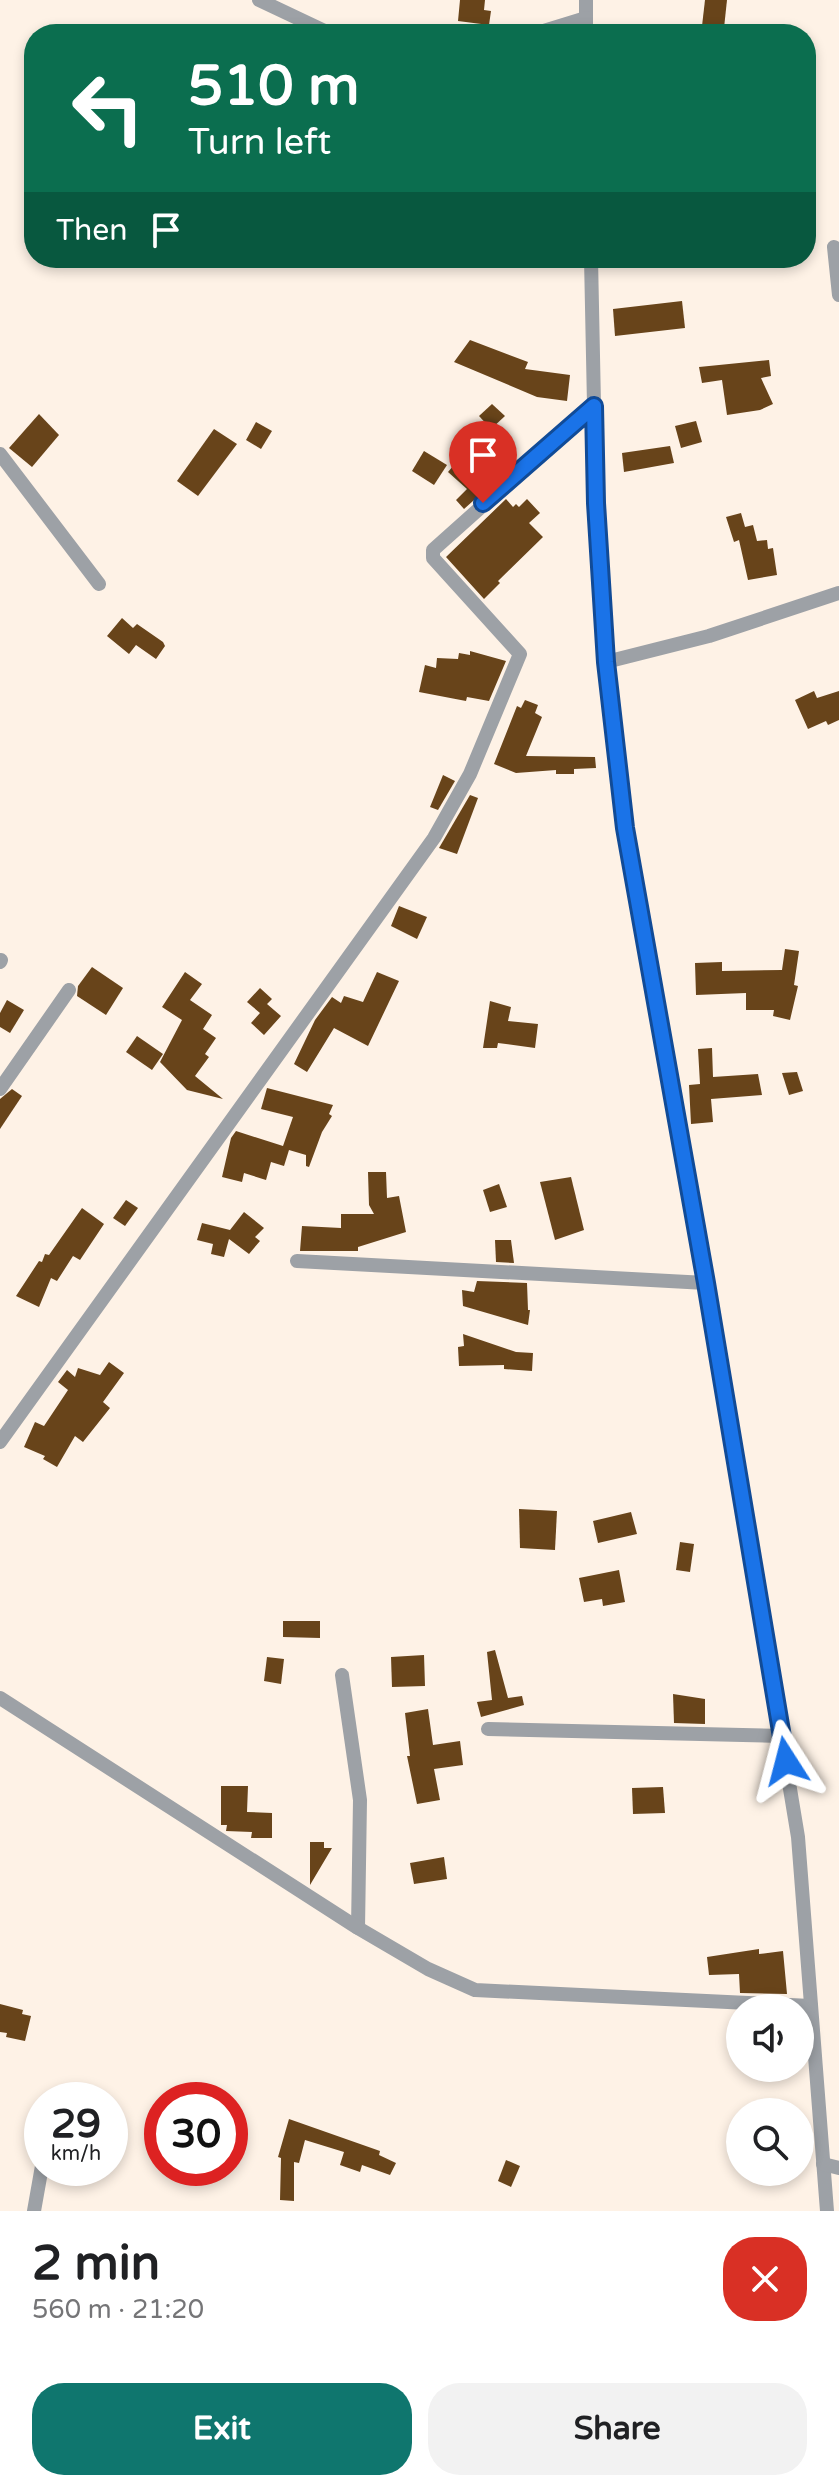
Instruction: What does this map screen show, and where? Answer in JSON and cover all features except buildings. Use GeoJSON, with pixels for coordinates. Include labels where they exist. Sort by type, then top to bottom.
{"type":"FeatureCollection","features":[{"type":"Feature","properties":{"kind":"street"},"geometry":{"type":"LineString","coordinates":[[259,0],[310,24]]}},
{"type":"Feature","properties":{"kind":"street"},"geometry":{"type":"LineString","coordinates":[[586,0],[586,24]]}},
{"type":"Feature","properties":{"kind":"street"},"geometry":{"type":"LineString","coordinates":[[566,24],[586,18]]}},
{"type":"Feature","properties":{"kind":"street"},"geometry":{"type":"LineString","coordinates":[[834,247],[839,295]]}},
{"type":"Feature","properties":{"kind":"street"},"geometry":{"type":"LineString","coordinates":[[591,268],[596,503],[606,662],[625,828],[782,1736],[798,1837],[810,1994]]}},
{"type":"Feature","properties":{"kind":"street"},"geometry":{"type":"LineString","coordinates":[[0,1442],[434,838],[470,774],[520,654],[433,558],[433,550],[594,406]]}},
{"type":"Feature","properties":{"kind":"street"},"geometry":{"type":"LineString","coordinates":[[0,454],[99,584]]}},
{"type":"Feature","properties":{"kind":"street"},"geometry":{"type":"LineString","coordinates":[[606,662],[709,636],[839,593]]}},
{"type":"Feature","properties":{"kind":"street"},"geometry":{"type":"LineString","coordinates":[[0,1089],[69,990]]}},
{"type":"Feature","properties":{"kind":"street"},"geometry":{"type":"LineString","coordinates":[[297,1261],[706,1283]]}},
{"type":"Feature","properties":{"kind":"street"},"geometry":{"type":"LineString","coordinates":[[342,1675],[360,1800],[358,1928]]}},
{"type":"Feature","properties":{"kind":"street"},"geometry":{"type":"LineString","coordinates":[[0,1698],[358,1928],[428,1969],[475,1990],[726,2002]]}},
{"type":"Feature","properties":{"kind":"street"},"geometry":{"type":"LineString","coordinates":[[488,1729],[782,1736]]}},
{"type":"Feature","properties":{"kind":"street"},"geometry":{"type":"LineString","coordinates":[[814,2046],[827,2211]]}},
{"type":"Feature","properties":{"kind":"street"},"geometry":{"type":"LineString","coordinates":[[823,2164],[839,2168]]}},
{"type":"Feature","properties":{"kind":"street"},"geometry":{"type":"LineString","coordinates":[[34,2211],[38,2186]]}},
{"type":"Feature","properties":{"kind":"route"},"geometry":{"type":"LineString","coordinates":[[483,503],[594,406],[596,503],[606,662],[625,828],[706,1283],[786,1761]]}}]}
